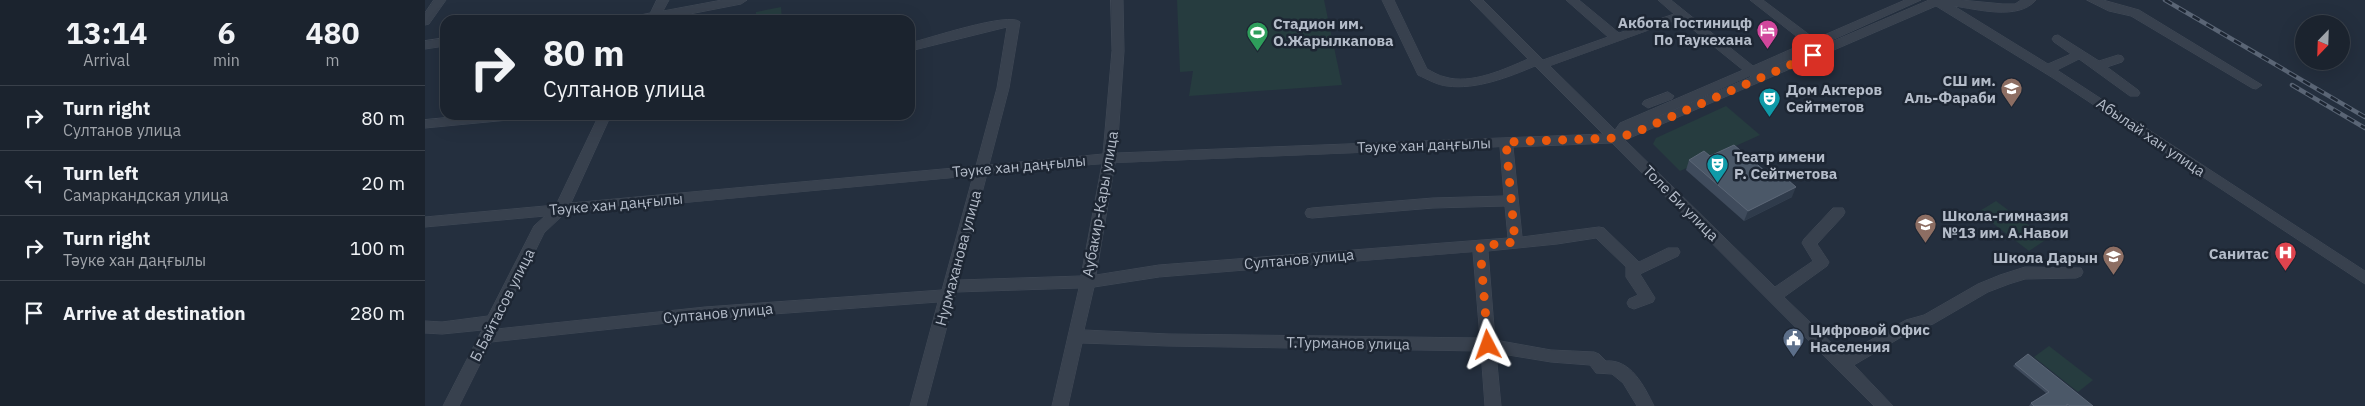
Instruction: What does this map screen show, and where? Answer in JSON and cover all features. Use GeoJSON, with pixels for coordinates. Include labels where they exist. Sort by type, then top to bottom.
{"type":"FeatureCollection","features":[{"type":"Feature","properties":{"kind":"street"},"geometry":{"type":"LineString","coordinates":[[425,21],[440,0]]}},
{"type":"Feature","properties":{"kind":"street"},"geometry":{"type":"LineString","coordinates":[[656,15],[663,0]]}},
{"type":"Feature","properties":{"kind":"street"},"geometry":{"type":"LineString","coordinates":[[672,15],[741,0]]}},
{"type":"Feature","properties":{"kind":"street","name":"Аубакир-Кары улица"},"geometry":{"type":"LineString","coordinates":[[1060,406],[1111,158],[1119,43],[1117,0]]}},
{"type":"Feature","properties":{"kind":"street"},"geometry":{"type":"LineString","coordinates":[[1388,0],[1422,72],[1435,76],[1444,82],[1459,82],[1495,75],[1617,38],[1681,15]]}},
{"type":"Feature","properties":{"kind":"street","name":"Толе Би улица"},"geometry":{"type":"LineString","coordinates":[[1476,0],[1885,406]]}},
{"type":"Feature","properties":{"kind":"street"},"geometry":{"type":"LineString","coordinates":[[1572,0],[1617,38]]}},
{"type":"Feature","properties":{"kind":"street"},"geometry":{"type":"LineString","coordinates":[[1664,0],[1756,75]]}},
{"type":"Feature","properties":{"kind":"street"},"geometry":{"type":"LineString","coordinates":[[1756,0],[1818,42]]}},
{"type":"Feature","properties":{"kind":"street"},"geometry":{"type":"LineString","coordinates":[[1771,0],[1818,42]]}},
{"type":"Feature","properties":{"kind":"street","name":"Тәуке хан даңғылы"},"geometry":{"type":"LineString","coordinates":[[1756,75],[1818,42],[1915,0]]}},
{"type":"Feature","properties":{"kind":"street"},"geometry":{"type":"LineString","coordinates":[[1936,0],[2017,7],[2030,0]]}},
{"type":"Feature","properties":{"kind":"street","name":"Тәуке хан даңғылы"},"geometry":{"type":"LineString","coordinates":[[425,222],[1111,158],[1616,138],[1635,132],[1756,75],[1936,0]]}},
{"type":"Feature","properties":{"kind":"street","name":"Абылай хан улица"},"geometry":{"type":"LineString","coordinates":[[1936,0],[2048,69],[2365,278]]}},
{"type":"Feature","properties":{"kind":"street"},"geometry":{"type":"LineString","coordinates":[[1975,0],[1990,6]]}},
{"type":"Feature","properties":{"kind":"street"},"geometry":{"type":"LineString","coordinates":[[2093,0],[2113,8],[2135,13],[2256,85]]}},
{"type":"Feature","properties":{"kind":"street","name":"Нурмаханова улица"},"geometry":{"type":"LineString","coordinates":[[915,46],[992,25],[1014,22],[1003,88],[918,406]]}},
{"type":"Feature","properties":{"kind":"street"},"geometry":{"type":"LineString","coordinates":[[2057,39],[2134,93]]}},
{"type":"Feature","properties":{"kind":"street"},"geometry":{"type":"LineString","coordinates":[[425,45],[440,43]]}},
{"type":"Feature","properties":{"kind":"street"},"geometry":{"type":"LineString","coordinates":[[2048,69],[2081,54]]}},
{"type":"Feature","properties":{"kind":"street"},"geometry":{"type":"LineString","coordinates":[[2097,66],[2118,58]]}},
{"type":"Feature","properties":{"kind":"street"},"geometry":{"type":"LineString","coordinates":[[1648,104],[1669,96]]}},
{"type":"Feature","properties":{"kind":"street"},"geometry":{"type":"LineString","coordinates":[[425,124],[467,120]]}},
{"type":"Feature","properties":{"kind":"street"},"geometry":{"type":"LineString","coordinates":[[561,209],[603,120]]}},
{"type":"Feature","properties":{"kind":"street"},"geometry":{"type":"LineString","coordinates":[[1506,142],[1515,242]]}},
{"type":"Feature","properties":{"kind":"street"},"geometry":{"type":"LineString","coordinates":[[1312,213],[1433,203],[1511,201]]}},
{"type":"Feature","properties":{"kind":"street","name":"Б.Байтасов улица"},"geometry":{"type":"LineString","coordinates":[[451,406],[539,230],[561,209]]}},
{"type":"Feature","properties":{"kind":"street"},"geometry":{"type":"LineString","coordinates":[[1774,296],[1822,262],[1809,243],[1838,212]]}},
{"type":"Feature","properties":{"kind":"street","name":"Султанов улица"},"geometry":{"type":"LineString","coordinates":[[425,327],[490,329],[712,313],[950,291],[1087,282],[1169,270],[1557,240],[1599,232],[1633,266],[1633,277],[1647,298],[1634,303]]}},
{"type":"Feature","properties":{"kind":"street"},"geometry":{"type":"LineString","coordinates":[[1480,246],[1493,406]]}},
{"type":"Feature","properties":{"kind":"street"},"geometry":{"type":"LineString","coordinates":[[1633,266],[1637,269],[1673,252]]}},
{"type":"Feature","properties":{"kind":"street"},"geometry":{"type":"LineString","coordinates":[[1843,364],[1911,324],[1928,320],[1983,288],[2005,279],[2025,273],[2076,272]]}},
{"type":"Feature","properties":{"kind":"street","name":"Т.Турманов улица"},"geometry":{"type":"LineString","coordinates":[[1075,336],[1167,340],[1488,345],[1551,356],[1594,359],[1602,368],[1615,366],[1629,378],[1646,406]]}},
{"type":"Feature","properties":{"kind":"green space","name":"Стадион им. О.Жарылкапова"},"geometry":{"type":"Polygon","coordinates":[[[1177,0],[1324,0],[1342,85],[1189,96],[1193,71],[1180,72],[1177,0]]]}},
{"type":"Feature","properties":{"kind":"green space"},"geometry":{"type":"Polygon","coordinates":[[[781,7],[782,15],[756,15],[756,12],[781,7]]]}},
{"type":"Feature","properties":{"kind":"green space"},"geometry":{"type":"Polygon","coordinates":[[[1726,106],[1760,135],[1680,171],[1653,144],[1656,138],[1726,106]]]}},
{"type":"Feature","properties":{"kind":"green space"},"geometry":{"type":"Polygon","coordinates":[[[1996,201],[2047,239],[2029,251],[1978,212],[1996,201]]]}},
{"type":"Feature","properties":{"kind":"green space"},"geometry":{"type":"Polygon","coordinates":[[[2049,346],[2093,380],[2078,392],[2034,357],[2049,346]]]}},
{"type":"Feature","properties":{"kind":"building"},"geometry":{"type":"Polygon","coordinates":[[[1734,145],[1765,171],[1773,167],[1796,187],[1748,211],[1689,160],[1704,151],[1710,156],[1734,145]]]}},
{"type":"Feature","properties":{"kind":"building"},"geometry":{"type":"Polygon","coordinates":[[[2028,354],[2093,406],[2070,406],[2067,404],[2067,406],[2034,406],[2031,403],[2049,392],[2015,364],[2028,354]]]}},
{"type":"Feature","properties":{"kind":"railway"},"geometry":{"type":"LineString","coordinates":[[2165,0],[2365,117]]}},
{"type":"Feature","properties":{"kind":"railway"},"geometry":{"type":"LineString","coordinates":[[2292,85],[2365,128]]}},
{"type":"Feature","properties":{"kind":"place","name":"Акбота Гостиницф По Таукехана"},"geometry":{"type":"Point","coordinates":[1768,50]}},
{"type":"Feature","properties":{"kind":"place","name":"Стадион им. О.Жарылкапова"},"geometry":{"type":"Point","coordinates":[1257,51]}},
{"type":"Feature","properties":{"kind":"place","name":"СШ им. Аль-Фараби"},"geometry":{"type":"Point","coordinates":[2012,108]}},
{"type":"Feature","properties":{"kind":"place","name":"Дом Актеров Сейтметов"},"geometry":{"type":"Point","coordinates":[1770,117]}},
{"type":"Feature","properties":{"kind":"place","name":"Театр имени Р. Сейтметова"},"geometry":{"type":"Point","coordinates":[1718,184]}},
{"type":"Feature","properties":{"kind":"place","name":"Школа-гимназия №13 им. А.Навои"},"geometry":{"type":"Point","coordinates":[1926,243]}},
{"type":"Feature","properties":{"kind":"place","name":"Санитас"},"geometry":{"type":"Point","coordinates":[2285,272]}},
{"type":"Feature","properties":{"kind":"place","name":"Школа Дарын"},"geometry":{"type":"Point","coordinates":[2114,276]}},
{"type":"Feature","properties":{"kind":"place","name":"Цифровой Офис Населения"},"geometry":{"type":"Point","coordinates":[1794,357]}},
{"type":"Feature","properties":{"kind":"route"},"geometry":{"type":"LineString","coordinates":[[1488,345],[1480,246],[1515,242],[1506,142],[1616,138],[1634,133],[1813,55]]}}]}
